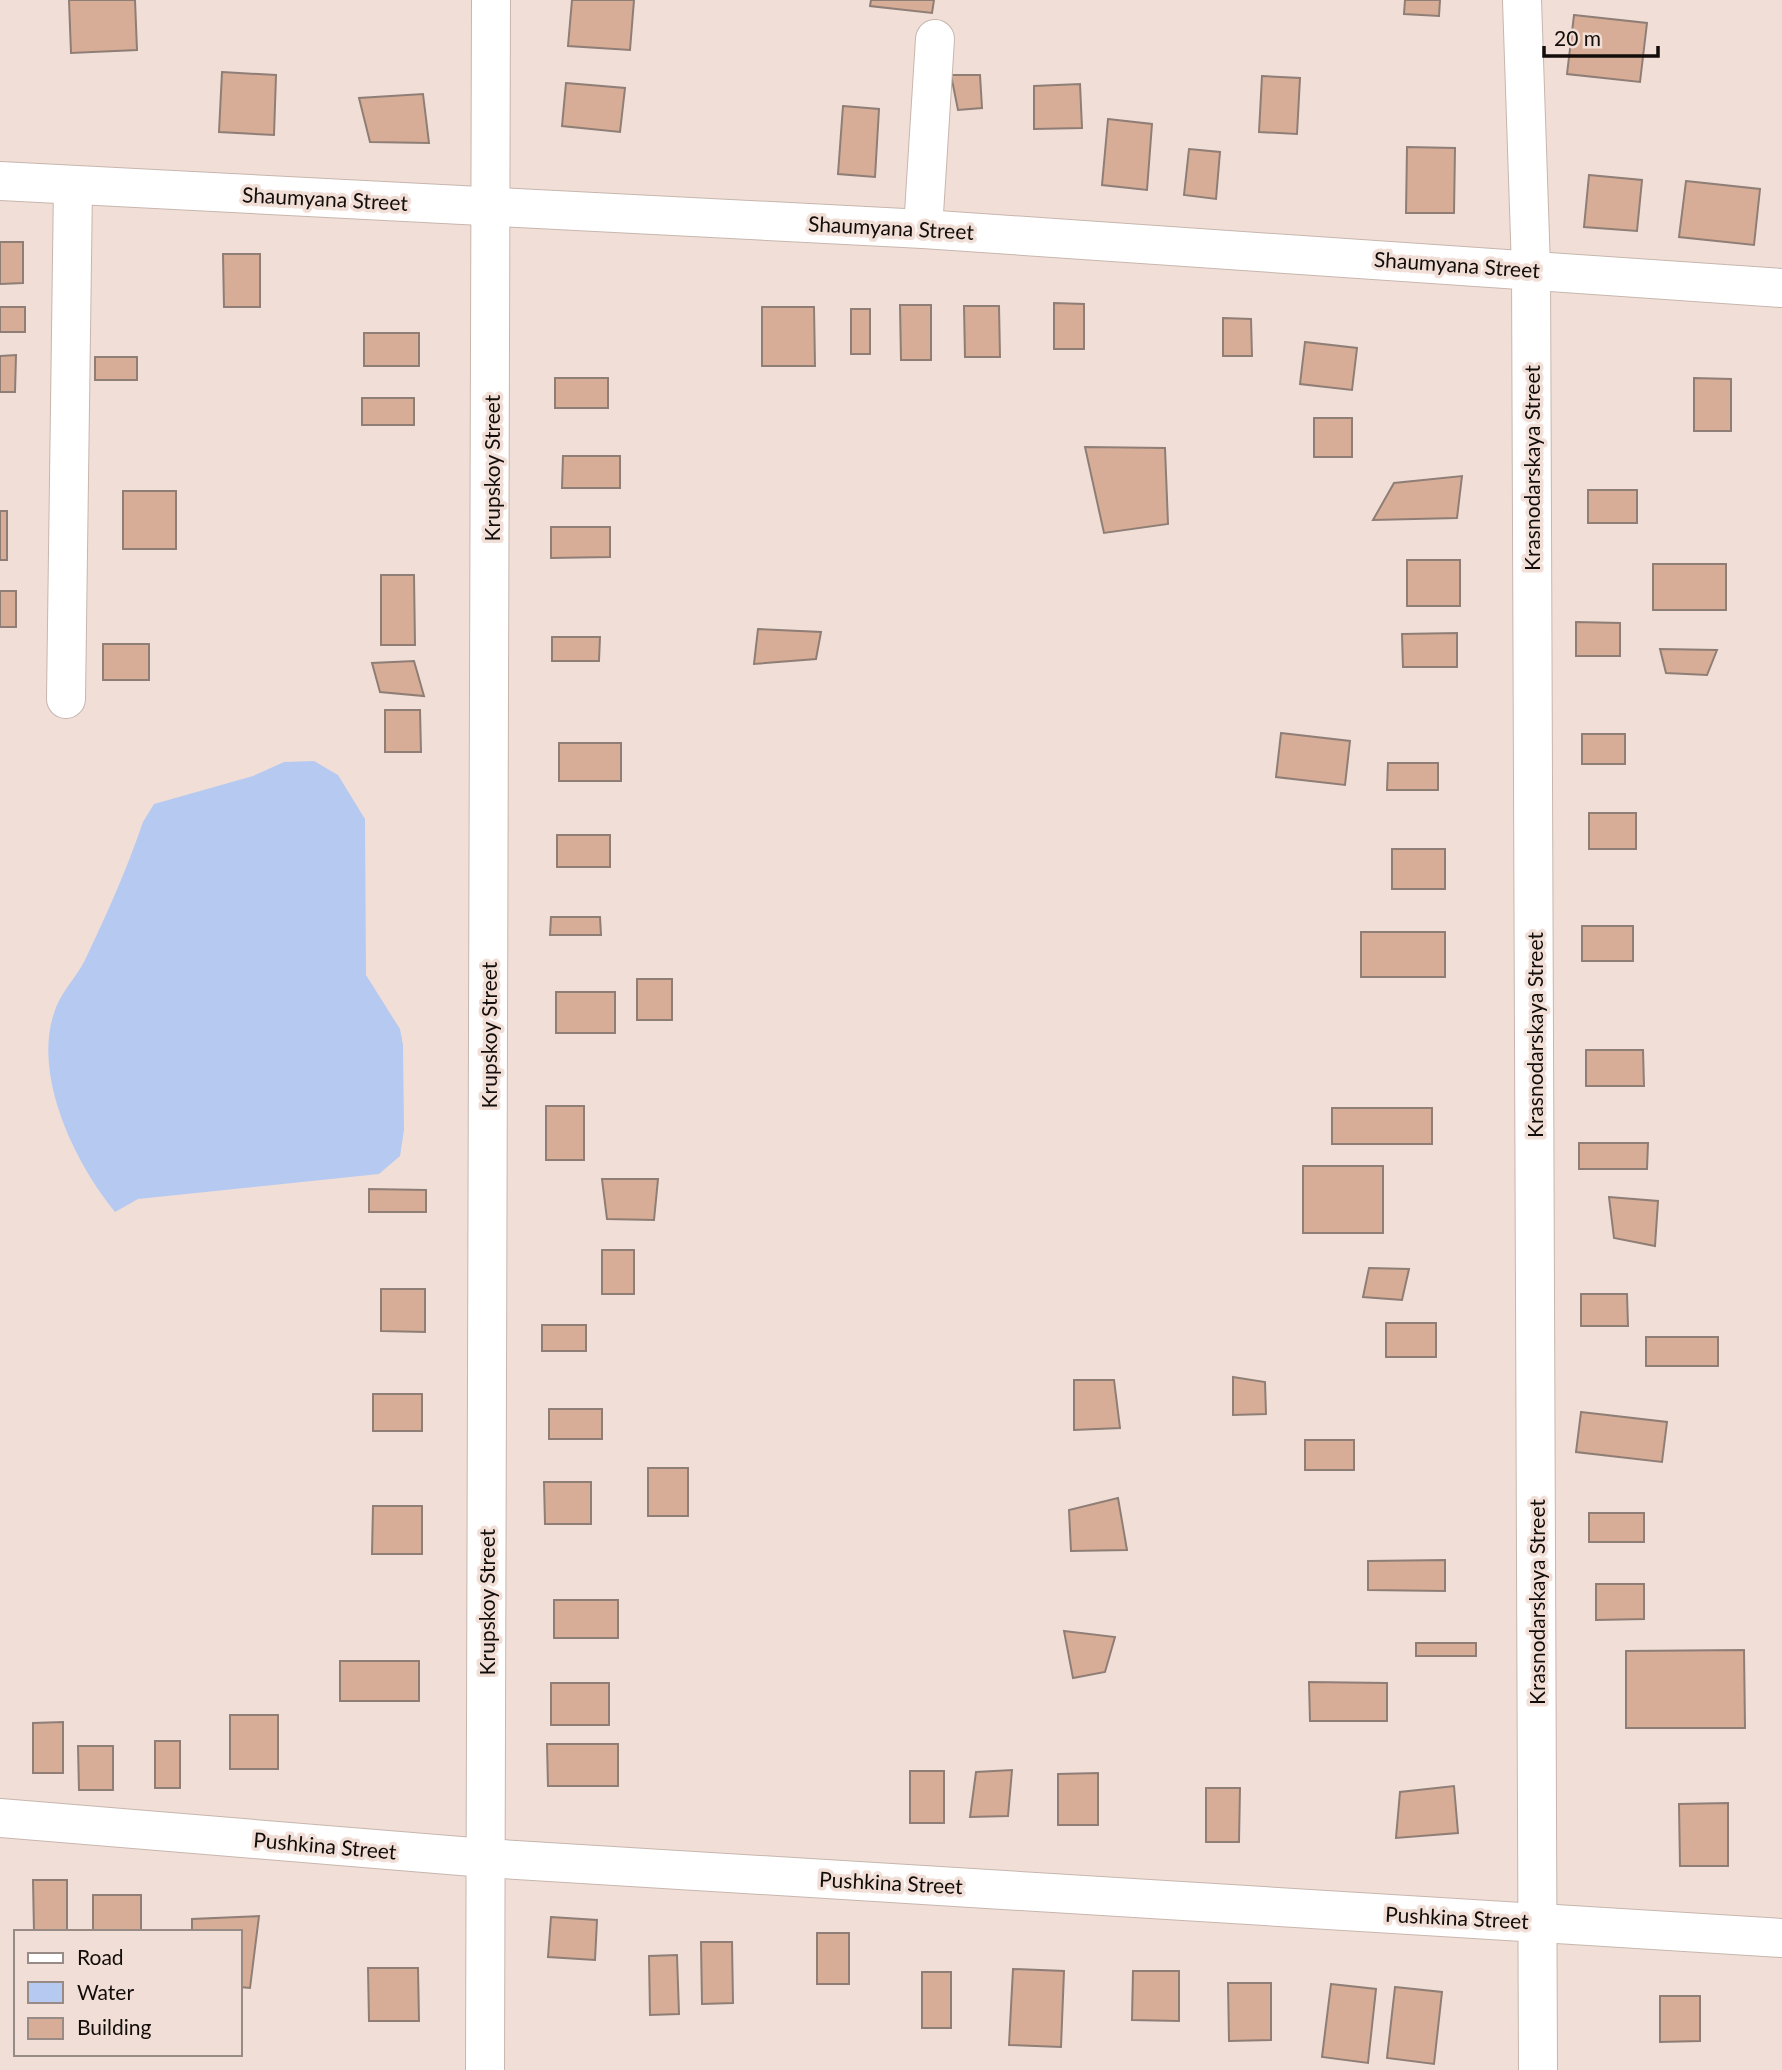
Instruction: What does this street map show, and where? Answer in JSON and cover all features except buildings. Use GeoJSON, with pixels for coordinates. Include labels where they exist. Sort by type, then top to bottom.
{"type":"FeatureCollection","features":[{"type":"Feature","properties":{"kind":"street","name":"Krupskoy Street"},"geometry":{"type":"LineString","coordinates":[[485,2070],[491,0]]}},
{"type":"Feature","properties":{"kind":"street","name":"Krasnodarskaya Street"},"geometry":{"type":"LineString","coordinates":[[1522,0],[1531,268],[1538,2070]]}},
{"type":"Feature","properties":{"kind":"street"},"geometry":{"type":"LineString","coordinates":[[923,229],[935,39]]}},
{"type":"Feature","properties":{"kind":"street","name":"Shaumyana Street"},"geometry":{"type":"LineString","coordinates":[[0,181],[923,229],[1531,268],[1782,288]]}},
{"type":"Feature","properties":{"kind":"street"},"geometry":{"type":"LineString","coordinates":[[66,699],[73,186]]}},
{"type":"Feature","properties":{"kind":"street","name":"Pushkina Street"},"geometry":{"type":"LineString","coordinates":[[0,1818],[485,1858],[1782,1938]]}},
{"type":"Feature","properties":{"kind":"water"},"geometry":{"type":"Polygon","coordinates":[[[314,761],[338,775],[365,819],[366,975],[400,1029],[403,1045],[404,1130],[400,1156],[379,1174],[138,1199],[115,1212],[71,1142],[52,1086],[48,1058],[50,1031],[57,1005],[85,960],[116,892],[143,822],[154,804],[253,776],[284,762],[314,761]]]}}]}
